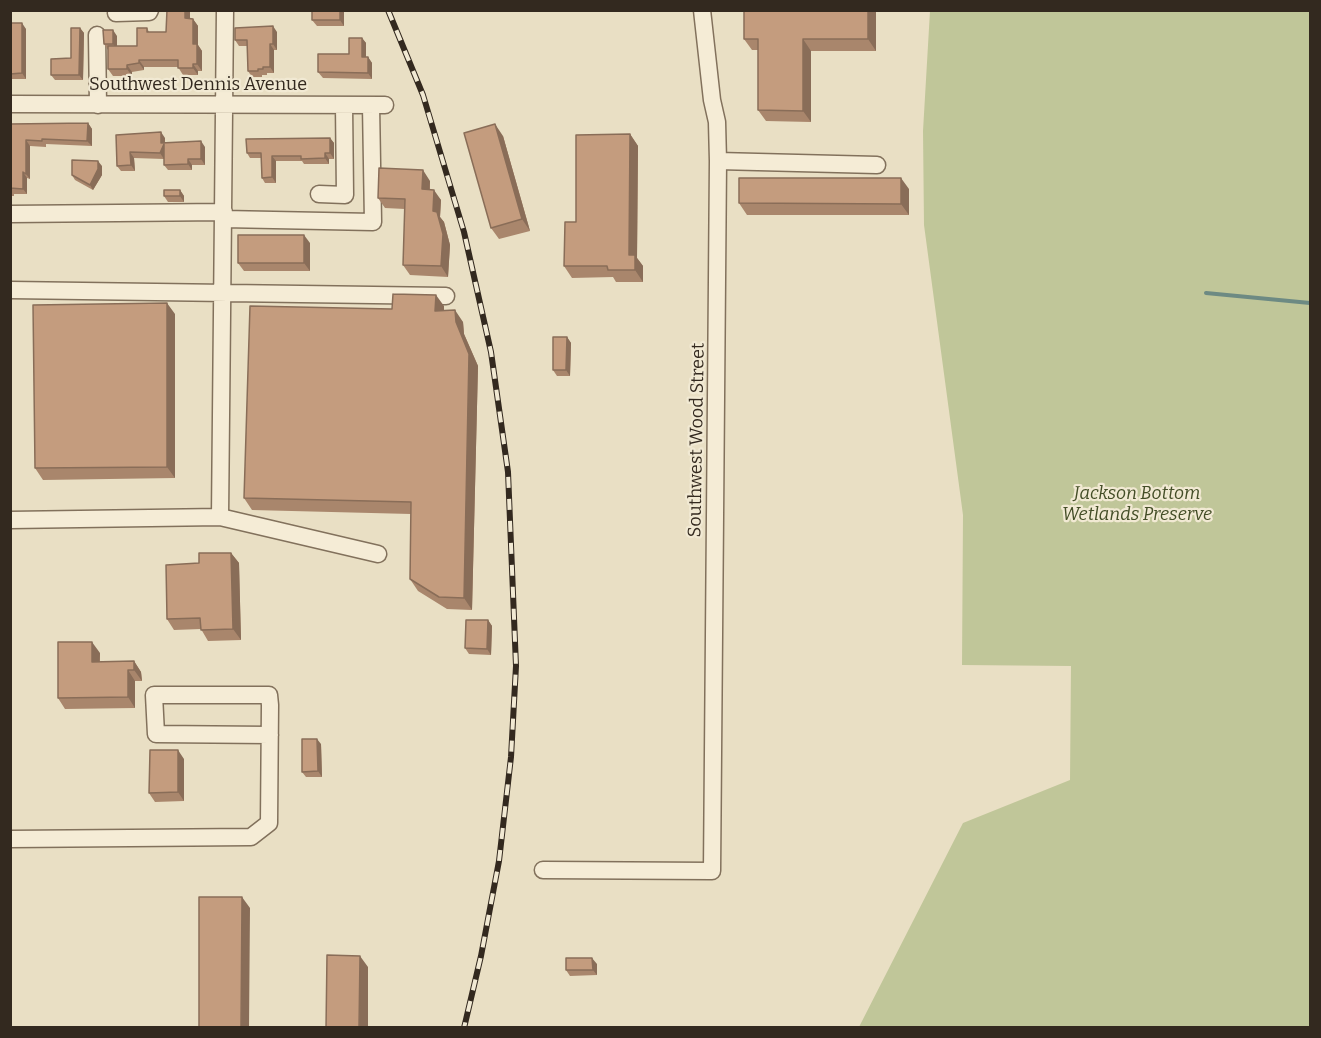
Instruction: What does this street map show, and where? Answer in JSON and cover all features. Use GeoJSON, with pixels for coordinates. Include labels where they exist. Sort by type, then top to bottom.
{"type":"FeatureCollection","features":[{"type":"Feature","properties":{"kind":"street"},"geometry":{"type":"LineString","coordinates":[[116,13],[149,12],[150,10]]}},
{"type":"Feature","properties":{"kind":"street"},"geometry":{"type":"LineString","coordinates":[[220,517],[225,10]]}},
{"type":"Feature","properties":{"kind":"street","name":"Southwest Wood Street"},"geometry":{"type":"LineString","coordinates":[[543,870],[712,871],[718,161],[717,122],[712,100],[702,10]]}},
{"type":"Feature","properties":{"kind":"street"},"geometry":{"type":"LineString","coordinates":[[97,35],[98,105]]}},
{"type":"Feature","properties":{"kind":"street","name":"Southwest Dennis Avenue"},"geometry":{"type":"LineString","coordinates":[[10,104],[378,105],[373,222],[224,216]]}},
{"type":"Feature","properties":{"kind":"street"},"geometry":{"type":"LineString","coordinates":[[319,194],[345,195],[344,105]]}},
{"type":"Feature","properties":{"kind":"street"},"geometry":{"type":"LineString","coordinates":[[718,161],[877,165]]}},
{"type":"Feature","properties":{"kind":"street"},"geometry":{"type":"LineString","coordinates":[[10,214],[224,216]]}},
{"type":"Feature","properties":{"kind":"street"},"geometry":{"type":"LineString","coordinates":[[10,290],[446,296]]}},
{"type":"Feature","properties":{"kind":"street"},"geometry":{"type":"LineString","coordinates":[[10,520],[220,517],[378,554]]}},
{"type":"Feature","properties":{"kind":"street"},"geometry":{"type":"LineString","coordinates":[[10,839],[251,837],[269,823],[270,735],[269,695],[154,695],[156,734],[270,735]]}},
{"type":"Feature","properties":{"kind":"green space","name":"Jackson Bottom Wetlands Preserve"},"geometry":{"type":"Polygon","coordinates":[[[930,11],[1310,11],[1310,1027],[859,1027],[963,823],[1070,780],[1071,666],[962,665],[963,515],[924,225],[923,131],[930,11]]]}},
{"type":"Feature","properties":{"kind":"building"},"geometry":{"type":"Polygon","coordinates":[[[167,10],[185,10],[185,18],[193,19],[193,44],[197,44],[197,64],[193,64],[193,68],[178,68],[178,60],[139,60],[139,63],[127,65],[127,69],[108,69],[108,46],[137,46],[137,28],[147,28],[147,32],[166,32],[167,10]]]}},
{"type":"Feature","properties":{"kind":"building"},"geometry":{"type":"Polygon","coordinates":[[[312,10],[340,10],[340,20],[312,20],[312,10]]]}},
{"type":"Feature","properties":{"kind":"building"},"geometry":{"type":"Polygon","coordinates":[[[744,10],[868,10],[868,39],[803,39],[803,111],[758,110],[758,39],[744,39],[744,10]]]}},
{"type":"Feature","properties":{"kind":"building"},"geometry":{"type":"Polygon","coordinates":[[[10,23],[22,23],[22,73],[10,74],[10,23]]]}},
{"type":"Feature","properties":{"kind":"building"},"geometry":{"type":"Polygon","coordinates":[[[273,26],[270,67],[248,71],[247,40],[235,40],[235,28],[273,26]]]}},
{"type":"Feature","properties":{"kind":"building"},"geometry":{"type":"Polygon","coordinates":[[[71,28],[80,28],[79,75],[51,75],[51,59],[71,58],[71,28]]]}},
{"type":"Feature","properties":{"kind":"building"},"geometry":{"type":"Polygon","coordinates":[[[103,30],[113,30],[113,44],[104,44],[103,30]]]}},
{"type":"Feature","properties":{"kind":"building"},"geometry":{"type":"Polygon","coordinates":[[[349,38],[362,38],[362,57],[368,57],[368,73],[318,72],[318,54],[349,54],[349,38]]]}},
{"type":"Feature","properties":{"kind":"building"},"geometry":{"type":"Polygon","coordinates":[[[88,123],[87,141],[26,140],[26,174],[23,172],[23,189],[10,188],[10,124],[88,123]]]}},
{"type":"Feature","properties":{"kind":"building"},"geometry":{"type":"Polygon","coordinates":[[[495,124],[522,219],[491,228],[464,133],[495,124]]]}},
{"type":"Feature","properties":{"kind":"building"},"geometry":{"type":"Polygon","coordinates":[[[161,132],[161,143],[201,141],[201,159],[188,159],[188,164],[164,165],[164,144],[160,153],[130,152],[131,165],[117,166],[116,135],[161,132]]]}},
{"type":"Feature","properties":{"kind":"building"},"geometry":{"type":"Polygon","coordinates":[[[630,134],[629,255],[635,255],[635,270],[608,270],[607,266],[564,266],[565,222],[576,222],[576,135],[630,134]]]}},
{"type":"Feature","properties":{"kind":"building"},"geometry":{"type":"Polygon","coordinates":[[[330,138],[330,153],[325,153],[325,158],[301,159],[301,156],[272,156],[272,177],[262,178],[261,153],[247,153],[246,139],[330,138]]]}},
{"type":"Feature","properties":{"kind":"building"},"geometry":{"type":"Polygon","coordinates":[[[72,160],[98,161],[98,169],[90,185],[72,175],[72,160]]]}},
{"type":"Feature","properties":{"kind":"building"},"geometry":{"type":"Polygon","coordinates":[[[379,168],[423,170],[422,189],[434,190],[433,211],[437,212],[443,234],[441,266],[403,265],[405,199],[378,198],[379,168]]]}},
{"type":"Feature","properties":{"kind":"building"},"geometry":{"type":"Polygon","coordinates":[[[739,178],[901,178],[901,204],[739,203],[739,178]]]}},
{"type":"Feature","properties":{"kind":"building"},"geometry":{"type":"Polygon","coordinates":[[[164,190],[180,190],[180,196],[164,196],[164,190]]]}},
{"type":"Feature","properties":{"kind":"building"},"geometry":{"type":"Polygon","coordinates":[[[238,235],[304,235],[304,263],[238,263],[238,235]]]}},
{"type":"Feature","properties":{"kind":"building"},"geometry":{"type":"Polygon","coordinates":[[[393,294],[436,295],[435,311],[455,310],[456,322],[469,354],[464,598],[439,597],[410,579],[411,502],[244,498],[250,306],[392,309],[393,294]]]}},
{"type":"Feature","properties":{"kind":"building"},"geometry":{"type":"Polygon","coordinates":[[[167,303],[167,467],[35,468],[33,305],[167,303]]]}},
{"type":"Feature","properties":{"kind":"building"},"geometry":{"type":"Polygon","coordinates":[[[553,337],[567,337],[566,370],[553,370],[553,337]]]}},
{"type":"Feature","properties":{"kind":"building"},"geometry":{"type":"Polygon","coordinates":[[[199,553],[231,553],[233,629],[201,630],[200,618],[167,619],[166,565],[199,563],[199,553]]]}},
{"type":"Feature","properties":{"kind":"building"},"geometry":{"type":"Polygon","coordinates":[[[466,620],[488,620],[487,649],[465,648],[466,620]]]}},
{"type":"Feature","properties":{"kind":"building"},"geometry":{"type":"Polygon","coordinates":[[[58,642],[92,642],[92,662],[134,661],[134,670],[128,670],[128,697],[58,698],[58,642]]]}},
{"type":"Feature","properties":{"kind":"building"},"geometry":{"type":"Polygon","coordinates":[[[302,739],[317,739],[318,771],[302,772],[302,739]]]}},
{"type":"Feature","properties":{"kind":"building"},"geometry":{"type":"Polygon","coordinates":[[[150,750],[178,750],[178,792],[149,793],[150,750]]]}},
{"type":"Feature","properties":{"kind":"building"},"geometry":{"type":"Polygon","coordinates":[[[199,897],[242,897],[241,1028],[199,1028],[199,897]]]}},
{"type":"Feature","properties":{"kind":"building"},"geometry":{"type":"Polygon","coordinates":[[[327,955],[360,956],[359,1028],[326,1028],[327,955]]]}},
{"type":"Feature","properties":{"kind":"building"},"geometry":{"type":"Polygon","coordinates":[[[566,958],[592,958],[593,970],[566,970],[566,958]]]}},
{"type":"Feature","properties":{"kind":"waterway"},"geometry":{"type":"LineString","coordinates":[[1206,293],[1310,303]]}},
{"type":"Feature","properties":{"kind":"railway"},"geometry":{"type":"LineString","coordinates":[[388,10],[423,95],[464,232],[491,352],[508,472],[516,666],[511,757],[499,861],[481,956],[464,1028]]}}]}
